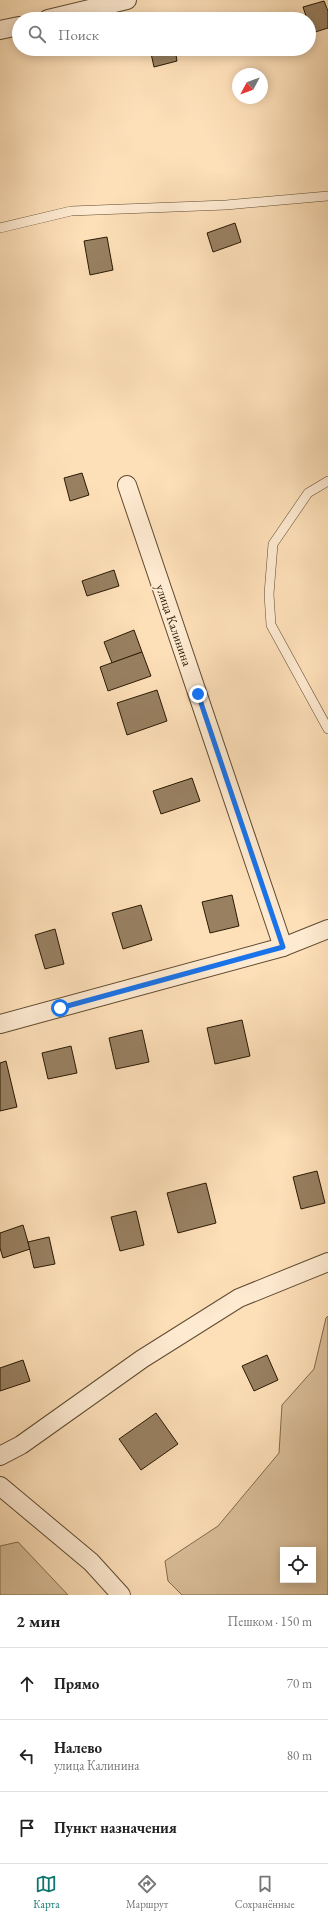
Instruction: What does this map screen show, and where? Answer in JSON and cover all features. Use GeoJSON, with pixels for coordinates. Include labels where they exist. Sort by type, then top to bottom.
{"type":"FeatureCollection","features":[{"type":"Feature","properties":{"kind":"street"},"geometry":{"type":"LineString","coordinates":[[77,12],[127,0]]}},
{"type":"Feature","properties":{"kind":"street"},"geometry":{"type":"LineString","coordinates":[[0,30],[12,27]]}},
{"type":"Feature","properties":{"kind":"street","name":"улица Калинина"},"geometry":{"type":"LineString","coordinates":[[127,485],[283,947]]}},
{"type":"Feature","properties":{"kind":"street"},"geometry":{"type":"LineString","coordinates":[[0,1024],[283,947],[328,929]]}},
{"type":"Feature","properties":{"kind":"street"},"geometry":{"type":"LineString","coordinates":[[0,1456],[21,1445],[142,1359],[238,1298],[328,1262]]}},
{"type":"Feature","properties":{"kind":"street"},"geometry":{"type":"LineString","coordinates":[[0,1486],[91,1562],[121,1595]]}},
{"type":"Feature","properties":{"kind":"lane"},"geometry":{"type":"LineString","coordinates":[[0,228],[71,211],[226,205],[328,196]]}},
{"type":"Feature","properties":{"kind":"lane"},"geometry":{"type":"LineString","coordinates":[[328,481],[308,493],[273,544],[269,594],[271,625],[328,729]]}},
{"type":"Feature","properties":{"kind":"shaded area"},"geometry":{"type":"Polygon","coordinates":[[[328,1316],[328,1595],[182,1595],[168,1581],[165,1561],[218,1526],[279,1453],[282,1405],[314,1369],[326,1318],[328,1316]]]}},
{"type":"Feature","properties":{"kind":"shaded area"},"geometry":{"type":"Polygon","coordinates":[[[18,1542],[68,1595],[0,1595],[0,1546],[18,1542]]]}},
{"type":"Feature","properties":{"kind":"building"},"geometry":{"type":"Polygon","coordinates":[[[324,1],[328,11],[328,28],[316,32],[316,12],[305,12],[303,7],[324,1]]]}},
{"type":"Feature","properties":{"kind":"building"},"geometry":{"type":"Polygon","coordinates":[[[152,56],[176,56],[177,61],[154,67],[152,56]]]}},
{"type":"Feature","properties":{"kind":"building"},"geometry":{"type":"Polygon","coordinates":[[[235,223],[241,242],[213,252],[207,233],[235,223]]]}},
{"type":"Feature","properties":{"kind":"building"},"geometry":{"type":"Polygon","coordinates":[[[107,237],[113,270],[90,275],[84,241],[107,237]]]}},
{"type":"Feature","properties":{"kind":"building"},"geometry":{"type":"Polygon","coordinates":[[[82,473],[89,495],[70,501],[64,478],[82,473]]]}},
{"type":"Feature","properties":{"kind":"building"},"geometry":{"type":"Polygon","coordinates":[[[114,570],[119,586],[87,596],[82,581],[114,570]]]}},
{"type":"Feature","properties":{"kind":"building"},"geometry":{"type":"Polygon","coordinates":[[[134,630],[142,652],[112,663],[104,642],[134,630]]]}},
{"type":"Feature","properties":{"kind":"building"},"geometry":{"type":"Polygon","coordinates":[[[142,652],[151,676],[108,691],[100,667],[142,652]]]}},
{"type":"Feature","properties":{"kind":"building"},"geometry":{"type":"Polygon","coordinates":[[[157,690],[167,721],[127,735],[117,703],[157,690]]]}},
{"type":"Feature","properties":{"kind":"building"},"geometry":{"type":"Polygon","coordinates":[[[192,778],[200,801],[161,814],[153,791],[192,778]]]}},
{"type":"Feature","properties":{"kind":"building"},"geometry":{"type":"Polygon","coordinates":[[[232,895],[239,926],[210,933],[202,902],[232,895]]]}},
{"type":"Feature","properties":{"kind":"building"},"geometry":{"type":"Polygon","coordinates":[[[141,905],[152,940],[123,949],[112,913],[141,905]]]}},
{"type":"Feature","properties":{"kind":"building"},"geometry":{"type":"Polygon","coordinates":[[[55,929],[64,964],[45,969],[35,935],[55,929]]]}},
{"type":"Feature","properties":{"kind":"building"},"geometry":{"type":"Polygon","coordinates":[[[242,1020],[250,1056],[215,1064],[207,1028],[242,1020]]]}},
{"type":"Feature","properties":{"kind":"building"},"geometry":{"type":"Polygon","coordinates":[[[142,1030],[149,1062],[116,1069],[109,1038],[142,1030]]]}},
{"type":"Feature","properties":{"kind":"building"},"geometry":{"type":"Polygon","coordinates":[[[71,1046],[77,1073],[48,1079],[42,1053],[71,1046]]]}},
{"type":"Feature","properties":{"kind":"building"},"geometry":{"type":"Polygon","coordinates":[[[6,1061],[17,1107],[0,1111],[0,1063],[6,1061]]]}},
{"type":"Feature","properties":{"kind":"building"},"geometry":{"type":"Polygon","coordinates":[[[317,1171],[325,1203],[301,1209],[293,1177],[317,1171]]]}},
{"type":"Feature","properties":{"kind":"building"},"geometry":{"type":"Polygon","coordinates":[[[206,1183],[216,1223],[178,1233],[167,1193],[206,1183]]]}},
{"type":"Feature","properties":{"kind":"building"},"geometry":{"type":"Polygon","coordinates":[[[136,1211],[144,1245],[120,1251],[111,1217],[136,1211]]]}},
{"type":"Feature","properties":{"kind":"building"},"geometry":{"type":"Polygon","coordinates":[[[23,1225],[30,1249],[3,1258],[0,1248],[0,1233],[23,1225]]]}},
{"type":"Feature","properties":{"kind":"building"},"geometry":{"type":"Polygon","coordinates":[[[49,1237],[55,1264],[34,1268],[28,1242],[49,1237]]]}},
{"type":"Feature","properties":{"kind":"building"},"geometry":{"type":"Polygon","coordinates":[[[267,1355],[278,1380],[254,1391],[242,1366],[267,1355]]]}},
{"type":"Feature","properties":{"kind":"building"},"geometry":{"type":"Polygon","coordinates":[[[23,1360],[30,1381],[0,1391],[0,1368],[23,1360]]]}},
{"type":"Feature","properties":{"kind":"building"},"geometry":{"type":"Polygon","coordinates":[[[156,1413],[178,1444],[141,1470],[119,1439],[156,1413]]]}},
{"type":"Feature","properties":{"kind":"route"},"geometry":{"type":"LineString","coordinates":[[60,1008],[283,947],[198,694]]}}]}
